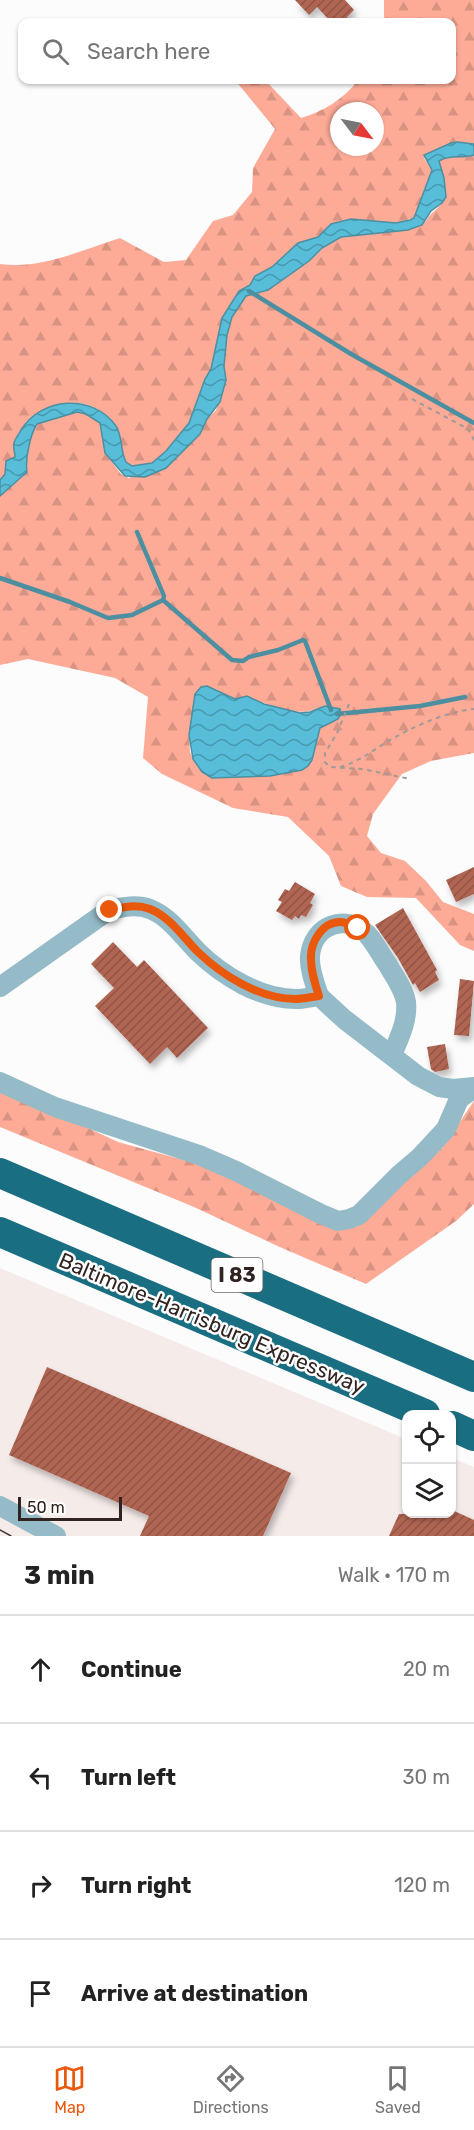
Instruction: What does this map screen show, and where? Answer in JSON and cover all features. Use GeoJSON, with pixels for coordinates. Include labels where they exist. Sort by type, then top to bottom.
{"type":"FeatureCollection","features":[{"type":"Feature","properties":{"kind":"highway","name":"I 83"},"geometry":{"type":"LineString","coordinates":[[0,1173],[474,1377]]}},
{"type":"Feature","properties":{"kind":"highway","name":"Baltimore-Harrisburg Expressway"},"geometry":{"type":"LineString","coordinates":[[0,1232],[416,1410]]}},
{"type":"Feature","properties":{"kind":"highway"},"geometry":{"type":"LineString","coordinates":[[456,1428],[474,1436]]}},
{"type":"Feature","properties":{"kind":"street"},"geometry":{"type":"LineString","coordinates":[[0,987],[110,910],[138,906],[161,915],[222,972],[248,986],[274,996],[295,999],[319,996]]}},
{"type":"Feature","properties":{"kind":"street"},"geometry":{"type":"LineString","coordinates":[[392,1055],[403,1030],[406,1000],[397,981],[367,935],[358,928],[340,922],[332,924],[316,938],[310,956],[319,996],[344,1019],[418,1076],[439,1087],[474,1088]]}},
{"type":"Feature","properties":{"kind":"street"},"geometry":{"type":"LineString","coordinates":[[0,1082],[55,1107],[199,1155],[338,1221],[349,1220],[359,1215],[428,1150],[446,1129],[459,1099],[474,1088]]}},
{"type":"Feature","properties":{"kind":"street"},"geometry":{"type":"LineString","coordinates":[[0,1506],[56,1536]]}},
{"type":"Feature","properties":{"kind":"path"},"geometry":{"type":"LineString","coordinates":[[412,399],[468,429],[474,440]]}},
{"type":"Feature","properties":{"kind":"path"},"geometry":{"type":"LineString","coordinates":[[349,704],[325,753],[325,762],[330,767],[362,769],[410,779]]}},
{"type":"Feature","properties":{"kind":"path"},"geometry":{"type":"LineString","coordinates":[[337,768],[354,763],[390,740],[454,711],[474,709]]}},
{"type":"Feature","properties":{"kind":"shaded area"},"geometry":{"type":"Polygon","coordinates":[[[0,1268],[402,1437],[402,1518],[456,1518],[456,1460],[474,1467],[474,1536],[0,1536],[0,1268]]]}},
{"type":"Feature","properties":{"kind":"green space"},"geometry":{"type":"Polygon","coordinates":[[[384,0],[474,0],[474,144],[457,142],[424,158],[432,170],[414,218],[396,223],[351,219],[331,224],[318,237],[298,243],[272,267],[255,276],[250,285],[239,291],[222,318],[211,369],[189,423],[166,451],[152,463],[132,466],[126,462],[114,424],[110,419],[94,407],[68,403],[50,408],[26,422],[18,439],[15,457],[8,463],[0,480],[0,264],[46,262],[120,238],[164,262],[186,260],[213,221],[233,215],[252,192],[253,168],[275,129],[238,84],[269,84],[301,118],[330,106],[330,156],[384,156],[384,102],[335,102],[354,84],[456,84],[456,18],[384,18],[384,0]]]}},
{"type":"Feature","properties":{"kind":"green space"},"geometry":{"type":"Polygon","coordinates":[[[474,155],[474,753],[431,761],[402,774],[373,814],[367,836],[381,853],[405,861],[426,881],[443,902],[474,914],[474,951],[460,945],[416,898],[367,897],[341,886],[329,856],[288,817],[233,808],[162,774],[143,758],[148,697],[115,678],[28,659],[0,665],[0,496],[22,477],[30,440],[37,423],[77,412],[86,414],[100,423],[105,453],[121,474],[129,478],[200,434],[207,419],[216,410],[226,380],[224,366],[227,336],[232,317],[246,296],[264,292],[341,237],[390,232],[426,221],[445,199],[445,183],[439,161],[474,155]],[[216,689],[195,694],[189,735],[190,752],[193,759],[212,778],[280,774],[304,766],[313,756],[320,728],[338,719],[318,708],[302,712],[294,711],[253,699],[233,698],[216,689]]]}},
{"type":"Feature","properties":{"kind":"green space"},"geometry":{"type":"Polygon","coordinates":[[[0,1087],[118,1142],[227,1172],[349,1229],[442,1148],[474,1101],[474,1204],[456,1221],[366,1284],[194,1207],[0,1127],[0,1087]]]}},
{"type":"Feature","properties":{"kind":"water"},"geometry":{"type":"Polygon","coordinates":[[[457,142],[474,144],[474,155],[439,161],[446,197],[431,211],[422,225],[408,230],[341,237],[322,248],[309,261],[268,290],[246,296],[232,317],[227,335],[224,366],[226,380],[220,402],[207,419],[200,434],[166,468],[145,477],[125,476],[105,453],[100,423],[86,414],[77,412],[37,424],[29,447],[27,472],[0,496],[0,480],[5,474],[6,461],[15,457],[14,445],[21,430],[41,411],[67,403],[94,408],[106,415],[116,426],[120,435],[126,462],[132,466],[152,463],[166,451],[189,423],[211,369],[222,318],[239,291],[250,285],[255,276],[272,267],[298,243],[318,237],[331,224],[351,219],[396,223],[414,218],[432,170],[424,155],[457,142]]]}},
{"type":"Feature","properties":{"kind":"water"},"geometry":{"type":"Polygon","coordinates":[[[207,686],[235,699],[247,696],[264,704],[300,713],[325,706],[340,709],[341,714],[338,719],[320,728],[312,760],[302,770],[270,776],[212,778],[202,772],[193,759],[189,735],[195,694],[201,687],[207,686]]]}},
{"type":"Feature","properties":{"kind":"building"},"geometry":{"type":"Polygon","coordinates":[[[295,0],[345,0],[354,10],[348,18],[327,18],[317,7],[309,15],[295,0]]]}},
{"type":"Feature","properties":{"kind":"building"},"geometry":{"type":"Polygon","coordinates":[[[474,867],[474,894],[456,902],[446,880],[474,867]]]}},
{"type":"Feature","properties":{"kind":"building"},"geometry":{"type":"Polygon","coordinates":[[[295,882],[315,894],[310,903],[313,905],[306,917],[301,915],[299,919],[295,916],[292,920],[276,911],[282,902],[278,900],[285,889],[289,891],[295,882]]]}},
{"type":"Feature","properties":{"kind":"building"},"geometry":{"type":"Polygon","coordinates":[[[403,908],[437,970],[435,972],[439,980],[420,992],[415,983],[413,985],[375,925],[403,908]]]}},
{"type":"Feature","properties":{"kind":"building"},"geometry":{"type":"Polygon","coordinates":[[[113,942],[137,967],[144,960],[208,1028],[177,1058],[167,1047],[150,1064],[95,1006],[114,988],[91,964],[113,942]]]}},
{"type":"Feature","properties":{"kind":"building"},"geometry":{"type":"Polygon","coordinates":[[[460,979],[474,981],[469,1036],[454,1035],[460,979]]]}},
{"type":"Feature","properties":{"kind":"building"},"geometry":{"type":"Polygon","coordinates":[[[445,1044],[449,1069],[435,1072],[431,1069],[427,1047],[445,1044]]]}},
{"type":"Feature","properties":{"kind":"building"},"geometry":{"type":"Polygon","coordinates":[[[47,1367],[291,1473],[263,1536],[140,1536],[149,1516],[9,1455],[47,1367]]]}},
{"type":"Feature","properties":{"kind":"building"},"geometry":{"type":"Polygon","coordinates":[[[456,1512],[474,1520],[474,1536],[389,1536],[399,1514],[402,1514],[402,1518],[456,1518],[456,1512]]]}},
{"type":"Feature","properties":{"kind":"waterway"},"geometry":{"type":"LineString","coordinates":[[249,291],[351,354],[474,423]]}},
{"type":"Feature","properties":{"kind":"waterway"},"geometry":{"type":"LineString","coordinates":[[137,532],[164,596],[163,600],[232,660],[243,661],[249,657],[305,641],[331,710]]}},
{"type":"Feature","properties":{"kind":"waterway"},"geometry":{"type":"LineString","coordinates":[[0,578],[70,602],[108,618],[132,615],[163,600]]}},
{"type":"Feature","properties":{"kind":"waterway"},"geometry":{"type":"LineString","coordinates":[[337,714],[420,706],[465,697]]}},
{"type":"Feature","properties":{"kind":"tram line"},"geometry":{"type":"LineString","coordinates":[[0,1530],[11,1536]]}},
{"type":"Feature","properties":{"kind":"route"},"geometry":{"type":"LineString","coordinates":[[110,910],[126,906],[150,909],[176,928],[198,952],[222,972],[248,986],[274,996],[295,999],[319,996],[310,956],[316,938],[322,930],[340,922],[358,928]]}}]}
